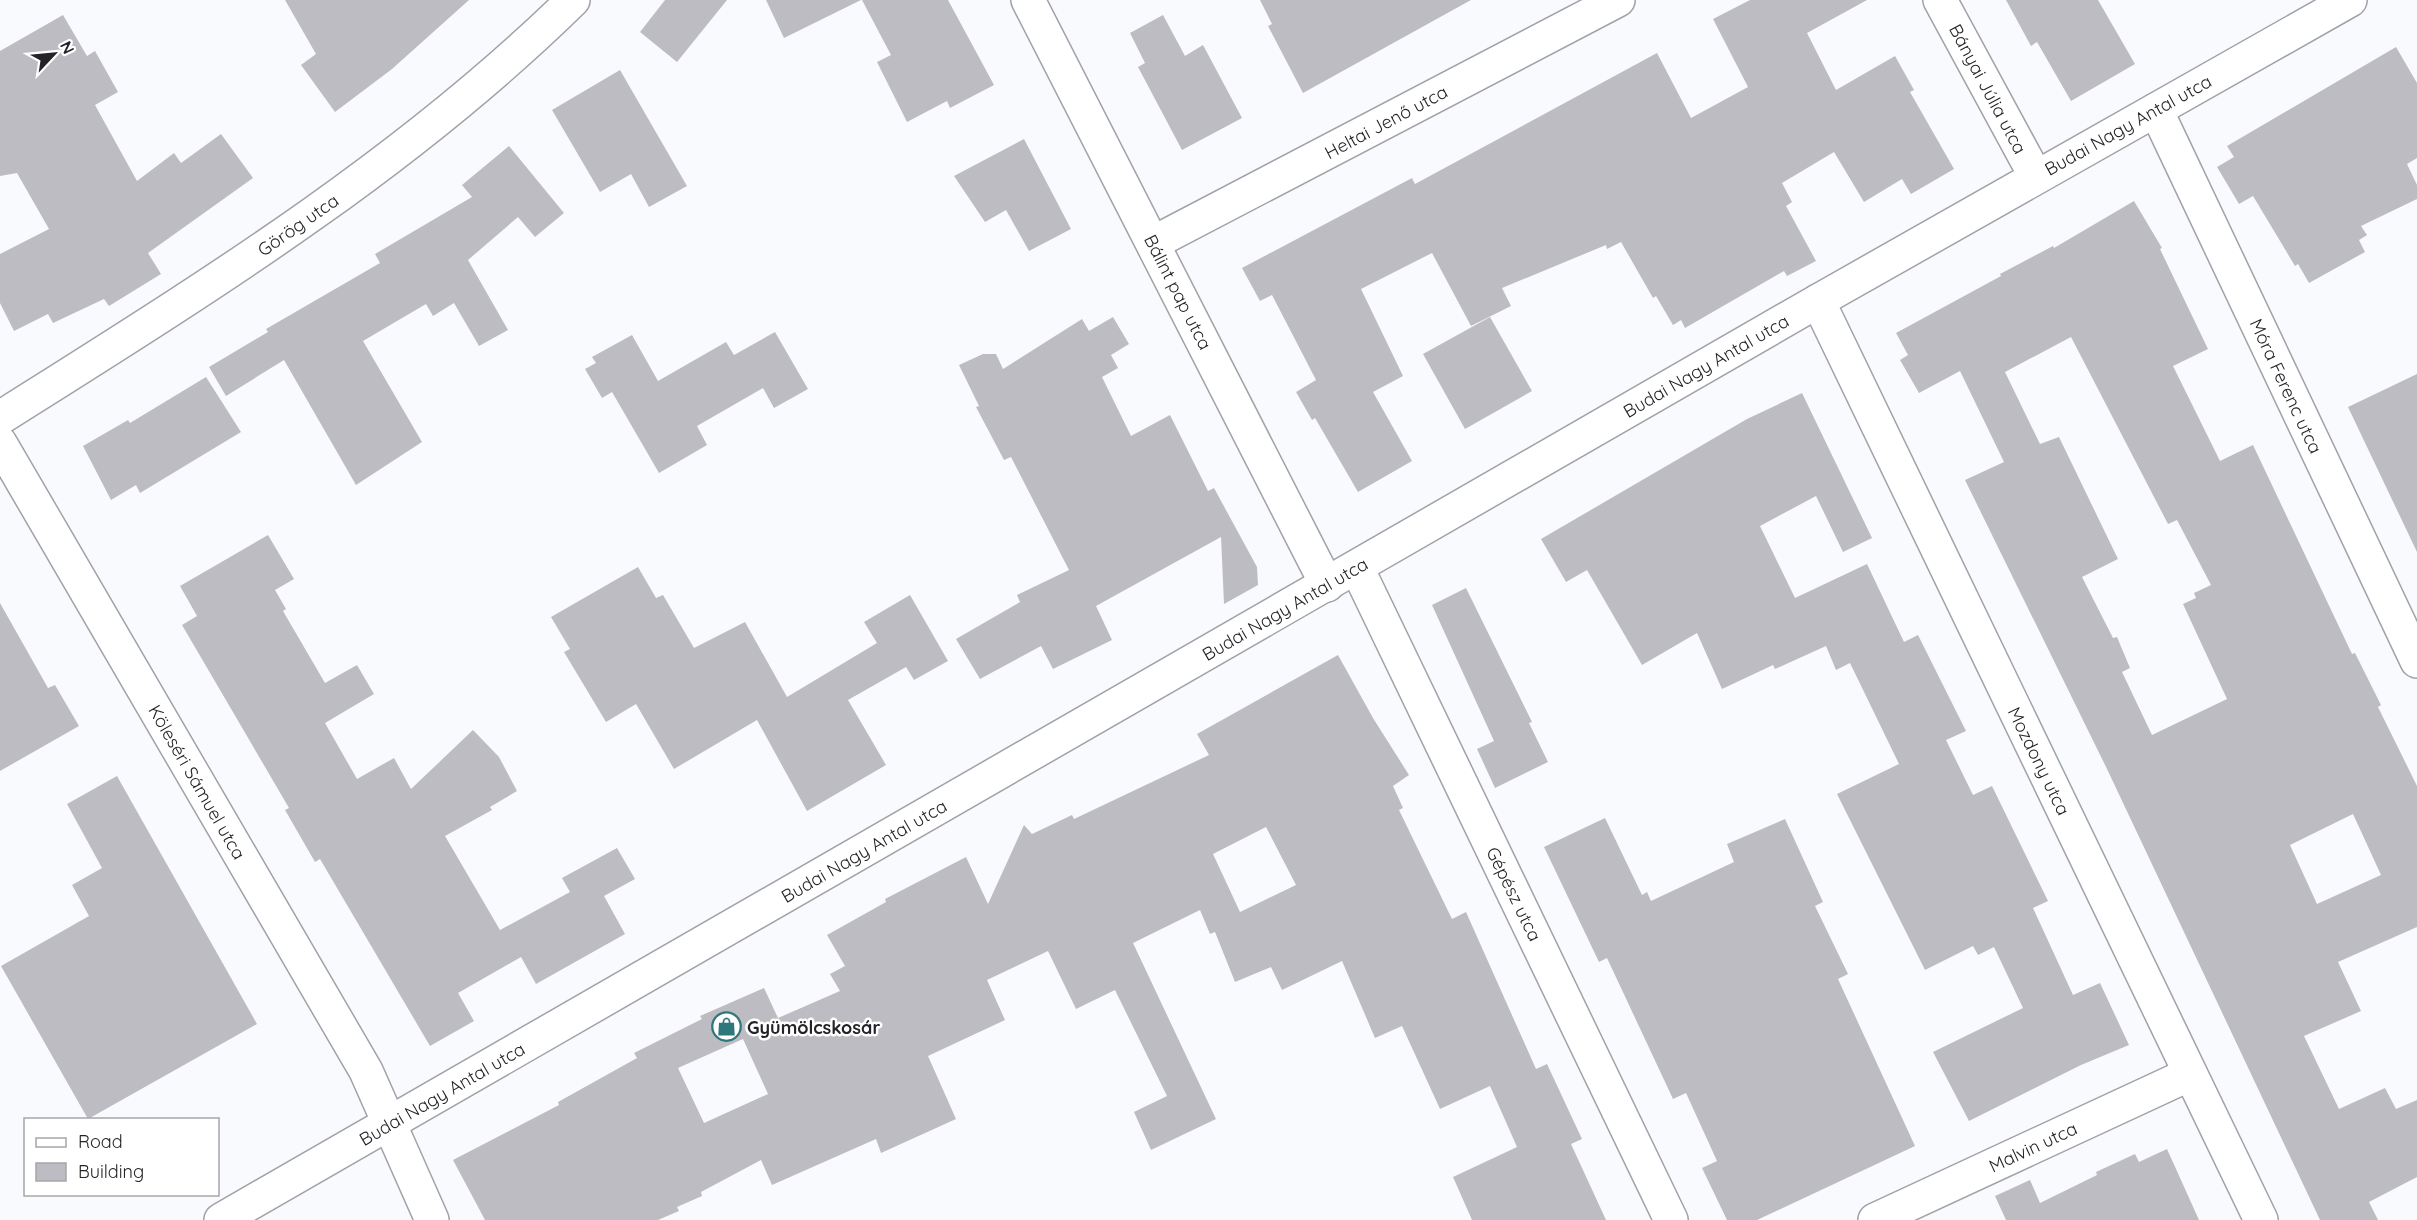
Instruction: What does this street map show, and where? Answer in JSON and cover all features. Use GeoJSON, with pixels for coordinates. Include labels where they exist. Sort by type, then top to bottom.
{"type":"FeatureCollection","features":[{"type":"Feature","properties":{"kind":"street","name":"Görög utca"},"geometry":{"type":"LineString","coordinates":[[0,418],[304,223],[410,143],[537,35],[573,0]]}},
{"type":"Feature","properties":{"kind":"street","name":"Bálint pap utca"},"geometry":{"type":"LineString","coordinates":[[1028,0],[1327,585]]}},
{"type":"Feature","properties":{"kind":"street","name":"Heltai Jenő utca"},"geometry":{"type":"LineString","coordinates":[[1153,243],[1618,0]]}},
{"type":"Feature","properties":{"kind":"street","name":"Bányai Júlia utca"},"geometry":{"type":"LineString","coordinates":[[1940,0],[2036,177]]}},
{"type":"Feature","properties":{"kind":"street","name":"Budai Nagy Antal utca"},"geometry":{"type":"LineString","coordinates":[[221,1220],[1818,301],[2350,0]]}},
{"type":"Feature","properties":{"kind":"street","name":"Móra Ferenc utca"},"geometry":{"type":"LineString","coordinates":[[2156,110],[2417,661]]}},
{"type":"Feature","properties":{"kind":"street","name":"Mozdony utca"},"geometry":{"type":"LineString","coordinates":[[1818,301],[2261,1220]]}},
{"type":"Feature","properties":{"kind":"street","name":"Köleséri Sámuel utca"},"geometry":{"type":"LineString","coordinates":[[0,443],[366,1071],[432,1220]]}},
{"type":"Feature","properties":{"kind":"street","name":"Gépész utca"},"geometry":{"type":"LineString","coordinates":[[1357,568],[1671,1220]]}},
{"type":"Feature","properties":{"kind":"street","name":"Malvin utca"},"geometry":{"type":"LineString","coordinates":[[1875,1220],[2190,1074]]}},
{"type":"Feature","properties":{"kind":"building"},"geometry":{"type":"Polygon","coordinates":[[[285,0],[469,0],[392,69],[335,112],[301,65],[316,54],[285,0]]]}},
{"type":"Feature","properties":{"kind":"building"},"geometry":{"type":"Polygon","coordinates":[[[665,0],[727,0],[677,62],[640,32],[665,0]]]}},
{"type":"Feature","properties":{"kind":"building"},"geometry":{"type":"Polygon","coordinates":[[[766,0],[861,0],[784,38],[766,0]]]}},
{"type":"Feature","properties":{"kind":"building"},"geometry":{"type":"Polygon","coordinates":[[[862,0],[948,0],[994,85],[950,108],[947,101],[907,122],[877,62],[891,55],[862,0]]]}},
{"type":"Feature","properties":{"kind":"building"},"geometry":{"type":"Polygon","coordinates":[[[1260,0],[1471,0],[1303,93],[1268,26],[1272,24],[1260,0]]]}},
{"type":"Feature","properties":{"kind":"building"},"geometry":{"type":"Polygon","coordinates":[[[1750,0],[1867,0],[1807,33],[1836,90],[1895,56],[1914,90],[1910,92],[1954,169],[1911,194],[1902,179],[1864,202],[1834,152],[1782,183],[1792,202],[1786,206],[1816,261],[1787,276],[1784,271],[1685,328],[1681,320],[1673,325],[1656,296],[1653,298],[1621,242],[1607,249],[1606,245],[1502,288],[1511,306],[1471,326],[1432,253],[1361,289],[1403,376],[1373,392],[1412,461],[1358,492],[1315,418],[1312,420],[1296,392],[1316,380],[1272,295],[1260,301],[1242,268],[1412,178],[1415,184],[1657,53],[1691,118],[1748,87],[1713,19],[1750,0]]]}},
{"type":"Feature","properties":{"kind":"building"},"geometry":{"type":"Polygon","coordinates":[[[2006,0],[2098,0],[2135,64],[2071,101],[2037,42],[2031,46],[2006,0]]]}},
{"type":"Feature","properties":{"kind":"building"},"geometry":{"type":"Polygon","coordinates":[[[63,15],[87,56],[95,51],[118,92],[95,105],[137,181],[174,153],[181,163],[221,134],[253,178],[148,253],[161,274],[109,306],[104,299],[53,323],[48,314],[14,331],[0,303],[0,254],[49,229],[17,173],[0,176],[0,51],[63,15]]]}},
{"type":"Feature","properties":{"kind":"building"},"geometry":{"type":"Polygon","coordinates":[[[1163,15],[1185,56],[1203,45],[1242,118],[1182,150],[1138,67],[1145,63],[1130,33],[1163,15]]]}},
{"type":"Feature","properties":{"kind":"building"},"geometry":{"type":"Polygon","coordinates":[[[2396,47],[2417,83],[2417,158],[2407,164],[2417,185],[2417,199],[2361,226],[2367,235],[2359,240],[2365,252],[2309,283],[2298,264],[2295,266],[2253,196],[2239,204],[2217,167],[2234,157],[2227,146],[2396,47]]]}},
{"type":"Feature","properties":{"kind":"building"},"geometry":{"type":"Polygon","coordinates":[[[620,70],[687,186],[649,207],[631,174],[600,192],[552,110],[620,70]]]}},
{"type":"Feature","properties":{"kind":"building"},"geometry":{"type":"Polygon","coordinates":[[[1024,139],[1071,229],[1029,251],[1006,210],[985,222],[954,176],[1024,139]]]}},
{"type":"Feature","properties":{"kind":"building"},"geometry":{"type":"Polygon","coordinates":[[[509,146],[564,213],[535,237],[518,217],[468,260],[508,330],[479,346],[454,303],[433,316],[426,304],[363,341],[422,442],[356,485],[284,360],[226,396],[209,367],[268,332],[266,329],[380,263],[375,254],[472,197],[462,185],[509,146]]]}},
{"type":"Feature","properties":{"kind":"building"},"geometry":{"type":"Polygon","coordinates":[[[2134,201],[2162,248],[2160,249],[2208,349],[2173,366],[2220,461],[2253,445],[2352,654],[2355,653],[2381,705],[2378,707],[2417,786],[2417,927],[2338,962],[2361,1011],[2304,1036],[2339,1109],[2385,1088],[2396,1109],[2417,1100],[2417,1177],[2369,1202],[2378,1220],[2320,1220],[2107,769],[1965,480],[2004,462],[1960,371],[1919,393],[1900,360],[1908,355],[1896,333],[2001,276],[2000,274],[2053,246],[2054,248],[2134,201]],[[2071,337],[2005,372],[2040,444],[2059,437],[2118,559],[2082,577],[2113,638],[2117,637],[2130,668],[2122,672],[2152,735],[2227,699],[2183,604],[2196,598],[2194,593],[2211,585],[2177,520],[2168,524],[2071,337]],[[2353,814],[2290,845],[2317,904],[2381,875],[2353,814]]]}},
{"type":"Feature","properties":{"kind":"building"},"geometry":{"type":"Polygon","coordinates":[[[1113,317],[1129,344],[1111,355],[1118,368],[1102,377],[1131,436],[1170,415],[1208,491],[1214,488],[1257,567],[1258,585],[1224,604],[1221,537],[1096,606],[1112,640],[1053,669],[1041,646],[980,679],[956,639],[1020,602],[1017,595],[1069,570],[1011,457],[1004,460],[976,407],[979,406],[959,365],[983,354],[996,354],[1003,369],[1082,319],[1089,331],[1113,317]]]}},
{"type":"Feature","properties":{"kind":"building"},"geometry":{"type":"Polygon","coordinates":[[[1490,317],[1532,391],[1465,429],[1423,354],[1490,317]]]}},
{"type":"Feature","properties":{"kind":"building"},"geometry":{"type":"Polygon","coordinates":[[[775,332],[808,389],[774,408],[763,388],[697,426],[707,445],[659,473],[612,392],[602,398],[585,369],[596,363],[592,357],[632,335],[658,381],[726,342],[734,355],[775,332]]]}},
{"type":"Feature","properties":{"kind":"building"},"geometry":{"type":"Polygon","coordinates":[[[2417,374],[2417,552],[2348,407],[2417,374]]]}},
{"type":"Feature","properties":{"kind":"building"},"geometry":{"type":"Polygon","coordinates":[[[206,377],[241,432],[140,493],[136,485],[111,500],[83,446],[128,420],[130,423],[206,377]]]}},
{"type":"Feature","properties":{"kind":"building"},"geometry":{"type":"Polygon","coordinates":[[[1802,393],[1872,538],[1843,552],[1816,496],[1760,526],[1795,598],[1867,564],[1904,642],[1918,635],[1966,731],[1946,740],[1973,795],[1992,786],[2048,901],[2033,908],[2073,995],[2100,983],[2129,1045],[2081,1065],[1969,1121],[1933,1052],[2023,1008],[1994,947],[1978,955],[1973,946],[1925,970],[1837,794],[1899,764],[1850,663],[1836,670],[1826,646],[1775,669],[1773,665],[1722,689],[1697,633],[1642,665],[1587,570],[1566,582],[1541,539],[1747,419],[1802,393]]]}},
{"type":"Feature","properties":{"kind":"building"},"geometry":{"type":"Polygon","coordinates":[[[268,535],[294,579],[275,590],[286,609],[283,611],[325,683],[357,665],[374,694],[325,723],[357,779],[394,758],[411,789],[473,730],[499,757],[517,791],[490,807],[492,810],[445,836],[500,930],[570,892],[562,878],[617,848],[635,879],[604,896],[625,934],[536,984],[521,957],[458,993],[474,1021],[430,1046],[320,859],[315,862],[285,810],[289,808],[182,625],[197,616],[180,586],[268,535]]]}},
{"type":"Feature","properties":{"kind":"building"},"geometry":{"type":"Polygon","coordinates":[[[638,567],[656,598],[663,595],[694,648],[745,622],[787,697],[877,643],[864,622],[910,595],[948,661],[914,680],[906,667],[848,700],[886,765],[807,811],[757,720],[674,769],[636,704],[606,722],[564,652],[570,649],[551,617],[638,567]]]}},
{"type":"Feature","properties":{"kind":"building"},"geometry":{"type":"Polygon","coordinates":[[[1466,588],[1532,722],[1529,723],[1548,762],[1495,788],[1477,749],[1494,741],[1432,605],[1466,588]]]}},
{"type":"Feature","properties":{"kind":"building"},"geometry":{"type":"Polygon","coordinates":[[[0,603],[48,688],[55,685],[79,726],[0,771],[0,603]]]}},
{"type":"Feature","properties":{"kind":"building"},"geometry":{"type":"Polygon","coordinates":[[[1338,655],[1373,718],[1409,775],[1393,786],[1403,808],[1399,810],[1452,919],[1466,912],[1536,1069],[1547,1064],[1582,1139],[1571,1144],[1606,1220],[1472,1220],[1453,1177],[1517,1147],[1490,1086],[1440,1109],[1402,1026],[1375,1038],[1342,961],[1282,990],[1271,967],[1235,982],[1215,932],[1210,934],[1200,910],[1133,943],[1216,1119],[1151,1150],[1134,1112],[1167,1096],[1115,990],[1076,1009],[1048,951],[987,980],[1005,1020],[928,1056],[956,1119],[881,1153],[876,1139],[772,1185],[761,1160],[701,1192],[702,1196],[677,1207],[679,1211],[658,1220],[485,1220],[453,1160],[559,1105],[558,1102],[637,1058],[634,1053],[702,1019],[700,1016],[764,988],[778,1018],[840,991],[830,974],[845,966],[827,935],[886,902],[885,899],[966,857],[988,904],[1024,825],[1032,834],[1072,815],[1074,819],[1209,755],[1197,734],[1338,655]],[[1266,827],[1213,854],[1240,912],[1296,885],[1266,827]],[[743,1039],[678,1068],[704,1123],[768,1094],[743,1039]]]}},
{"type":"Feature","properties":{"kind":"building"},"geometry":{"type":"Polygon","coordinates":[[[117,776],[257,1024],[90,1118],[87,1118],[1,966],[89,916],[72,885],[102,868],[67,804],[117,776]]]}},
{"type":"Feature","properties":{"kind":"building"},"geometry":{"type":"Polygon","coordinates":[[[1605,818],[1642,895],[1647,892],[1651,901],[1734,862],[1727,844],[1785,819],[1823,902],[1815,906],[1848,974],[1838,979],[1915,1146],[1757,1220],[1727,1220],[1702,1168],[1717,1161],[1686,1093],[1673,1099],[1607,958],[1599,962],[1544,847],[1605,818]]]}},
{"type":"Feature","properties":{"kind":"building"},"geometry":{"type":"Polygon","coordinates":[[[2167,1149],[2199,1220],[2006,1220],[1995,1196],[2030,1180],[2040,1203],[2097,1175],[2096,1172],[2135,1154],[2139,1162],[2167,1149]]]}},
{"type":"Feature","properties":{"kind":"place","name":"Gyümölcskosár"},"geometry":{"type":"Point","coordinates":[726,1027]}}]}
